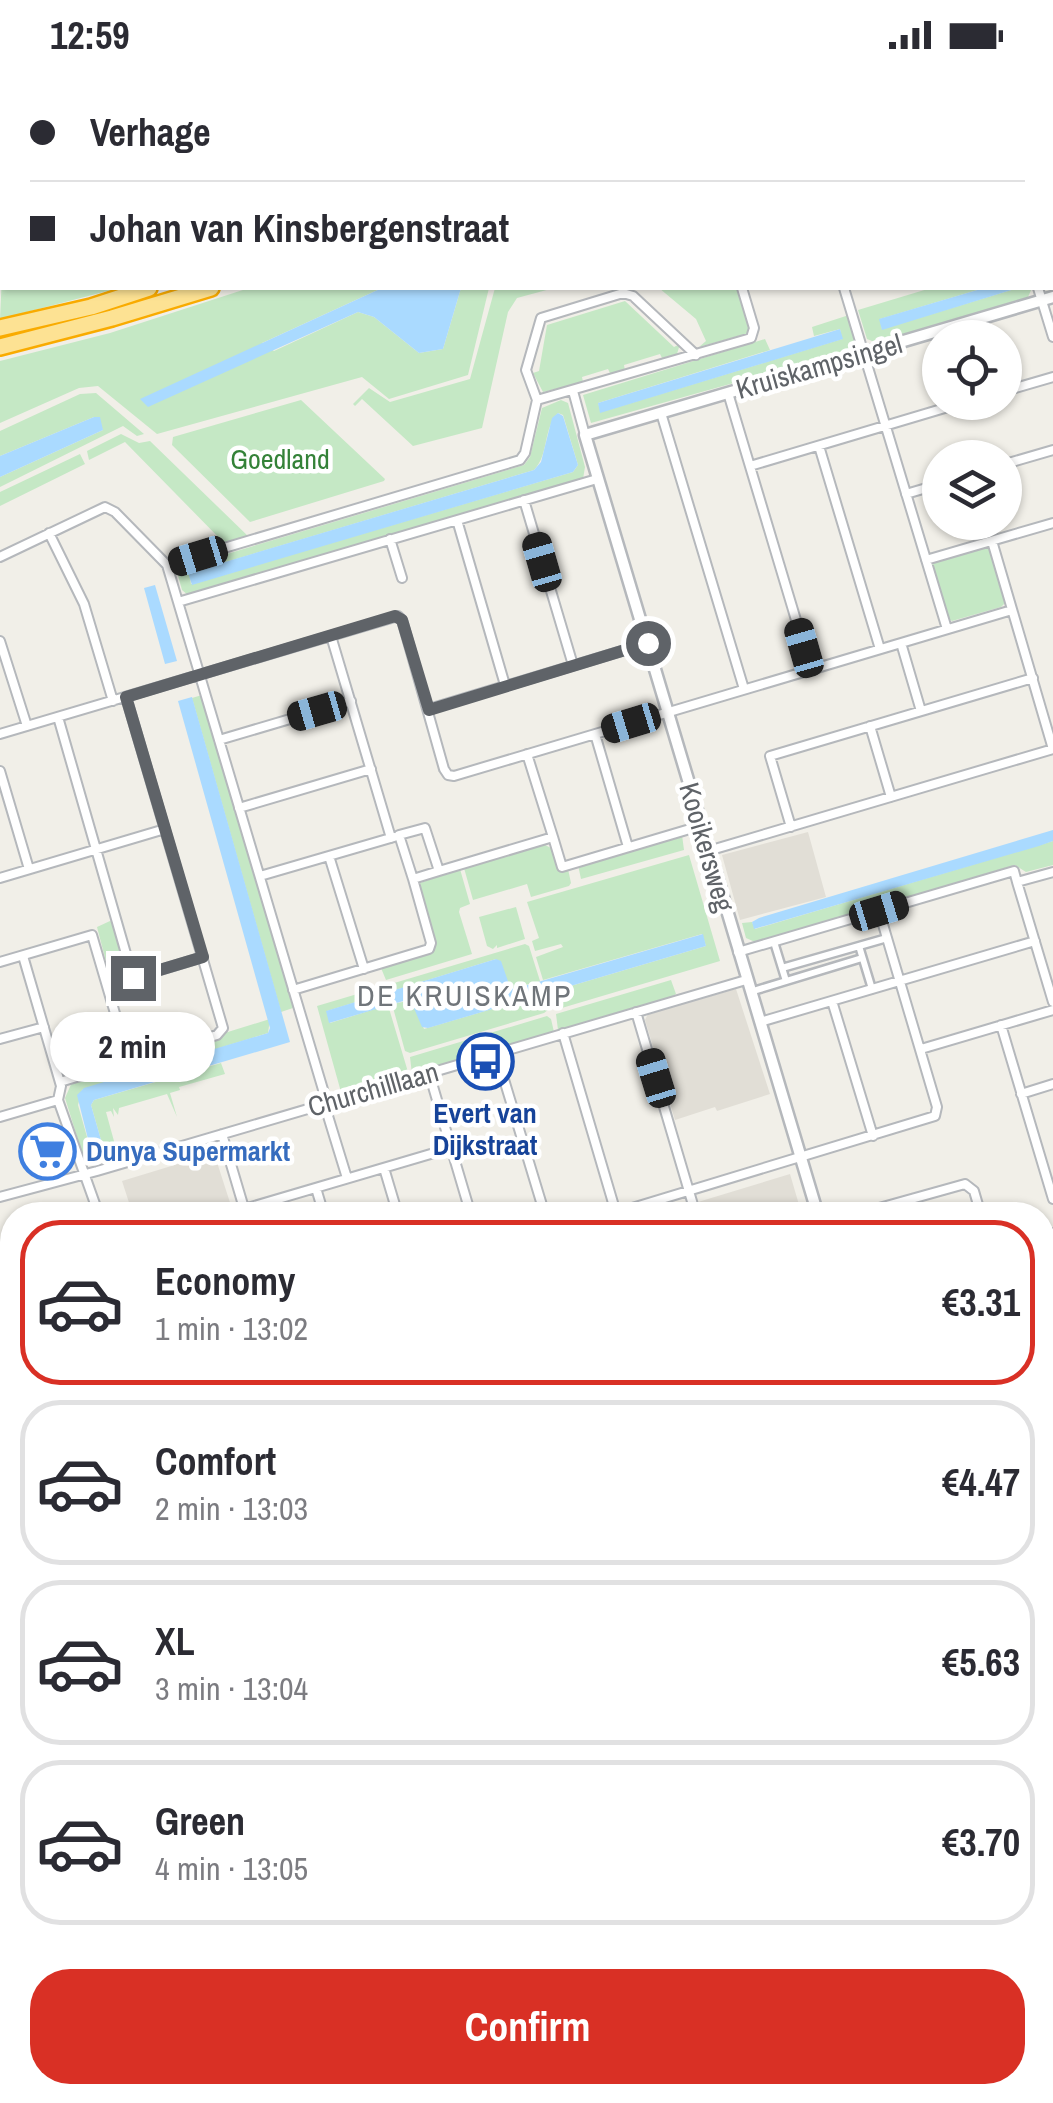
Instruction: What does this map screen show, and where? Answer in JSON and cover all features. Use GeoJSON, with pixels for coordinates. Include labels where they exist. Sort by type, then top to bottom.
{"type":"FeatureCollection","features":[{"type":"Feature","properties":{"kind":"highway"},"geometry":{"type":"LineString","coordinates":[[0,328],[91,307],[143,290]]}},
{"type":"Feature","properties":{"kind":"highway"},"geometry":{"type":"LineString","coordinates":[[0,346],[204,290]]}},
{"type":"Feature","properties":{"kind":"street","name":"Kruiskampsingel"},"geometry":{"type":"LineString","coordinates":[[537,400],[748,340],[754,328],[743,290]]}},
{"type":"Feature","properties":{"kind":"street"},"geometry":{"type":"LineString","coordinates":[[845,290],[947,629]]}},
{"type":"Feature","properties":{"kind":"street","name":"Kruiskampsingel"},"geometry":{"type":"LineString","coordinates":[[167,565],[520,460],[537,400],[526,370],[541,318],[623,293],[633,296],[696,355]]}},
{"type":"Feature","properties":{"kind":"street","name":"Kruiskampsingel"},"geometry":{"type":"LineString","coordinates":[[585,435],[1048,298]]}},
{"type":"Feature","properties":{"kind":"street"},"geometry":{"type":"LineString","coordinates":[[1048,298],[1053,337]]}},
{"type":"Feature","properties":{"kind":"street"},"geometry":{"type":"LineString","coordinates":[[1022,386],[1053,377]]}},
{"type":"Feature","properties":{"kind":"street"},"geometry":{"type":"LineString","coordinates":[[178,602],[598,479],[573,391]]}},
{"type":"Feature","properties":{"kind":"street"},"geometry":{"type":"LineString","coordinates":[[728,393],[811,670]]}},
{"type":"Feature","properties":{"kind":"street"},"geometry":{"type":"LineString","coordinates":[[661,412],[744,690]]}},
{"type":"Feature","properties":{"kind":"street"},"geometry":{"type":"LineString","coordinates":[[750,466],[922,415]]}},
{"type":"Feature","properties":{"kind":"street"},"geometry":{"type":"LineString","coordinates":[[819,446],[880,649]]}},
{"type":"Feature","properties":{"kind":"street"},"geometry":{"type":"LineString","coordinates":[[1022,459],[1053,450]]}},
{"type":"Feature","properties":{"kind":"street","name":"Kooikersweg"},"geometry":{"type":"LineString","coordinates":[[598,479],[814,1202]]}},
{"type":"Feature","properties":{"kind":"street"},"geometry":{"type":"LineString","coordinates":[[906,494],[922,489]]}},
{"type":"Feature","properties":{"kind":"street"},"geometry":{"type":"LineString","coordinates":[[524,500],[573,665]]}},
{"type":"Feature","properties":{"kind":"street"},"geometry":{"type":"LineString","coordinates":[[0,557],[101,508],[109,508],[167,565],[347,1178]]}},
{"type":"Feature","properties":{"kind":"street"},"geometry":{"type":"LineString","coordinates":[[457,520],[506,685]]}},
{"type":"Feature","properties":{"kind":"street"},"geometry":{"type":"LineString","coordinates":[[926,560],[1053,523]]}},
{"type":"Feature","properties":{"kind":"street"},"geometry":{"type":"LineString","coordinates":[[49,533],[84,604],[113,701]]}},
{"type":"Feature","properties":{"kind":"street"},"geometry":{"type":"LineString","coordinates":[[390,540],[402,578]]}},
{"type":"Feature","properties":{"kind":"street"},"geometry":{"type":"LineString","coordinates":[[708,851],[1053,749],[992,541]]}},
{"type":"Feature","properties":{"kind":"street"},"geometry":{"type":"LineString","coordinates":[[0,734],[399,617],[448,775],[1012,610]]}},
{"type":"Feature","properties":{"kind":"street"},"geometry":{"type":"LineString","coordinates":[[293,990],[431,946],[331,636]]}},
{"type":"Feature","properties":{"kind":"street"},"geometry":{"type":"LineString","coordinates":[[0,642],[26,726]]}},
{"type":"Feature","properties":{"kind":"street"},"geometry":{"type":"LineString","coordinates":[[429,710],[648,643]]}},
{"type":"Feature","properties":{"kind":"street"},"geometry":{"type":"LineString","coordinates":[[901,643],[921,711]]}},
{"type":"Feature","properties":{"kind":"street"},"geometry":{"type":"LineString","coordinates":[[791,827],[770,756],[1033,678]]}},
{"type":"Feature","properties":{"kind":"street"},"geometry":{"type":"LineString","coordinates":[[60,1082],[222,1031],[126,697]]}},
{"type":"Feature","properties":{"kind":"street"},"geometry":{"type":"LineString","coordinates":[[219,740],[350,701]]}},
{"type":"Feature","properties":{"kind":"street"},"geometry":{"type":"LineString","coordinates":[[58,717],[133,978]]}},
{"type":"Feature","properties":{"kind":"street"},"geometry":{"type":"LineString","coordinates":[[870,726],[891,797]]}},
{"type":"Feature","properties":{"kind":"street"},"geometry":{"type":"LineString","coordinates":[[595,734],[628,847]]}},
{"type":"Feature","properties":{"kind":"street"},"geometry":{"type":"LineString","coordinates":[[527,754],[562,867],[700,826]]}},
{"type":"Feature","properties":{"kind":"street"},"geometry":{"type":"LineString","coordinates":[[239,808],[371,769]]}},
{"type":"Feature","properties":{"kind":"street"},"geometry":{"type":"LineString","coordinates":[[0,771],[29,870]]}},
{"type":"Feature","properties":{"kind":"street"},"geometry":{"type":"LineString","coordinates":[[260,876],[425,828],[439,871]]}},
{"type":"Feature","properties":{"kind":"street"},"geometry":{"type":"LineString","coordinates":[[0,878],[165,829]]}},
{"type":"Feature","properties":{"kind":"street"},"geometry":{"type":"LineString","coordinates":[[412,879],[552,837]]}},
{"type":"Feature","properties":{"kind":"street"},"geometry":{"type":"LineString","coordinates":[[330,856],[364,969]]}},
{"type":"Feature","properties":{"kind":"street"},"geometry":{"type":"LineString","coordinates":[[738,952],[1014,870],[1053,1002]]}},
{"type":"Feature","properties":{"kind":"street"},"geometry":{"type":"LineString","coordinates":[[1017,882],[1053,872]]}},
{"type":"Feature","properties":{"kind":"street"},"geometry":{"type":"LineString","coordinates":[[654,1202],[937,1114],[879,911]]}},
{"type":"Feature","properties":{"kind":"street"},"geometry":{"type":"LineString","coordinates":[[0,962],[92,936],[130,1061]]}},
{"type":"Feature","properties":{"kind":"street"},"geometry":{"type":"LineString","coordinates":[[782,968],[887,938]]}},
{"type":"Feature","properties":{"kind":"street"},"geometry":{"type":"LineString","coordinates":[[760,1022],[1035,941]]}},
{"type":"Feature","properties":{"kind":"street"},"geometry":{"type":"LineString","coordinates":[[774,942],[786,982]]}},
{"type":"Feature","properties":{"kind":"street"},"geometry":{"type":"LineString","coordinates":[[859,946],[872,989]]}},
{"type":"Feature","properties":{"kind":"street"},"geometry":{"type":"LineString","coordinates":[[23,956],[60,1082],[58,1100],[94,1202]]}},
{"type":"Feature","properties":{"kind":"street"},"geometry":{"type":"LineString","coordinates":[[107,986],[203,957]]}},
{"type":"Feature","properties":{"kind":"street"},"geometry":{"type":"LineString","coordinates":[[750,992],[862,958]]}},
{"type":"Feature","properties":{"kind":"street","name":"Churchilllaan"},"geometry":{"type":"LineString","coordinates":[[0,1196],[746,980]]}},
{"type":"Feature","properties":{"kind":"street"},"geometry":{"type":"LineString","coordinates":[[832,1001],[873,1136]]}},
{"type":"Feature","properties":{"kind":"street"},"geometry":{"type":"LineString","coordinates":[[920,1049],[1053,1010]]}},
{"type":"Feature","properties":{"kind":"street"},"geometry":{"type":"LineString","coordinates":[[636,1012],[692,1202]]}},
{"type":"Feature","properties":{"kind":"street"},"geometry":{"type":"LineString","coordinates":[[0,1040],[44,1026]]}},
{"type":"Feature","properties":{"kind":"street"},"geometry":{"type":"LineString","coordinates":[[1001,1026],[1053,1199]]}},
{"type":"Feature","properties":{"kind":"street"},"geometry":{"type":"LineString","coordinates":[[563,1033],[610,1202]]}},
{"type":"Feature","properties":{"kind":"street"},"geometry":{"type":"LineString","coordinates":[[496,1053],[540,1202]]}},
{"type":"Feature","properties":{"kind":"street"},"geometry":{"type":"LineString","coordinates":[[429,1073],[466,1202]]}},
{"type":"Feature","properties":{"kind":"street"},"geometry":{"type":"LineString","coordinates":[[1022,1094],[1053,1084]]}},
{"type":"Feature","properties":{"kind":"street"},"geometry":{"type":"LineString","coordinates":[[0,1116],[58,1100]]}},
{"type":"Feature","properties":{"kind":"street"},"geometry":{"type":"LineString","coordinates":[[222,1134],[242,1202]]}},
{"type":"Feature","properties":{"kind":"street"},"geometry":{"type":"LineString","coordinates":[[275,1202],[451,1148]]}},
{"type":"Feature","properties":{"kind":"street"},"geometry":{"type":"LineString","coordinates":[[1042,1162],[1053,1158]]}},
{"type":"Feature","properties":{"kind":"street"},"geometry":{"type":"LineString","coordinates":[[384,1168],[394,1202]]}},
{"type":"Feature","properties":{"kind":"street"},"geometry":{"type":"LineString","coordinates":[[900,1202],[969,1184],[977,1202]]}},
{"type":"Feature","properties":{"kind":"street"},"geometry":{"type":"LineString","coordinates":[[316,1188],[320,1202]]}},
{"type":"Feature","properties":{"kind":"shaded area"},"geometry":{"type":"Polygon","coordinates":[[[808,832],[826,897],[740,920],[722,855],[808,832]]]}},
{"type":"Feature","properties":{"kind":"shaded area"},"geometry":{"type":"Polygon","coordinates":[[[736,989],[770,1094],[675,1120],[645,1020],[648,1014],[736,989]]]}},
{"type":"Feature","properties":{"kind":"shaded area"},"geometry":{"type":"Polygon","coordinates":[[[214,1153],[230,1202],[129,1202],[122,1181],[214,1153]]]}},
{"type":"Feature","properties":{"kind":"shaded area"},"geometry":{"type":"Polygon","coordinates":[[[790,1174],[798,1202],[698,1202],[790,1174]]]}},
{"type":"Feature","properties":{"kind":"green space"},"geometry":{"type":"Polygon","coordinates":[[[1,290],[111,290],[0,319],[1,290]]]}},
{"type":"Feature","properties":{"kind":"green space"},"geometry":{"type":"Polygon","coordinates":[[[243,290],[378,290],[262,343],[274,351],[358,312],[374,317],[419,353],[443,349],[460,290],[489,290],[468,375],[389,399],[362,377],[157,434],[98,386],[79,388],[0,423],[0,361],[110,333],[243,290]]]}},
{"type":"Feature","properties":{"kind":"green space"},"geometry":{"type":"Polygon","coordinates":[[[494,290],[547,290],[517,298],[508,312],[482,428],[413,446],[362,399],[353,404],[369,388],[390,402],[470,379],[494,290]]]}},
{"type":"Feature","properties":{"kind":"green space"},"geometry":{"type":"Polygon","coordinates":[[[661,290],[739,290],[751,329],[749,333],[699,347],[706,341],[696,319],[661,290]]]}},
{"type":"Feature","properties":{"kind":"green space"},"geometry":{"type":"Polygon","coordinates":[[[924,290],[977,290],[880,319],[882,329],[1011,290],[1031,290],[1028,297],[952,320],[922,320],[922,329],[877,343],[867,339],[858,310],[924,290]]]}},
{"type":"Feature","properties":{"kind":"green space"},"geometry":{"type":"Polygon","coordinates":[[[625,301],[674,347],[680,344],[677,354],[662,358],[660,354],[624,365],[625,371],[611,375],[608,369],[582,377],[583,382],[543,392],[533,373],[539,371],[547,325],[625,301]]]}},
{"type":"Feature","properties":{"kind":"green space"},"geometry":{"type":"Polygon","coordinates":[[[849,315],[855,349],[591,423],[583,395],[765,339],[770,350],[598,403],[601,412],[842,339],[840,329],[814,336],[812,327],[849,315]]]}},
{"type":"Feature","properties":{"kind":"green space"},"geometry":{"type":"Polygon","coordinates":[[[96,393],[144,434],[137,436],[123,426],[0,487],[0,477],[103,430],[94,417],[0,456],[0,431],[80,394],[96,393]]]}},
{"type":"Feature","properties":{"kind":"green space","name":"Goedland"},"geometry":{"type":"Polygon","coordinates":[[[301,400],[384,481],[250,522],[172,445],[173,437],[301,400]]]}},
{"type":"Feature","properties":{"kind":"green space"},"geometry":{"type":"Polygon","coordinates":[[[561,400],[568,403],[585,467],[583,479],[189,596],[182,590],[177,572],[180,568],[524,465],[530,457],[542,408],[561,400]],[[558,413],[553,419],[534,470],[189,573],[191,584],[573,472],[578,465],[563,415],[558,413]]]}},
{"type":"Feature","properties":{"kind":"green space"},"geometry":{"type":"Polygon","coordinates":[[[121,434],[139,443],[150,441],[250,538],[226,545],[125,442],[89,460],[87,451],[121,434]]]}},
{"type":"Feature","properties":{"kind":"green space"},"geometry":{"type":"Polygon","coordinates":[[[80,454],[85,464],[0,506],[0,492],[80,454]]]}},
{"type":"Feature","properties":{"kind":"green space"},"geometry":{"type":"Polygon","coordinates":[[[989,546],[1006,602],[1001,607],[952,621],[947,618],[932,563],[989,546]]]}},
{"type":"Feature","properties":{"kind":"green space"},"geometry":{"type":"Polygon","coordinates":[[[202,695],[293,1008],[281,1012],[192,698],[202,695]]]}},
{"type":"Feature","properties":{"kind":"green space"},"geometry":{"type":"Polygon","coordinates":[[[682,835],[684,850],[581,879],[578,865],[682,835]]]}},
{"type":"Feature","properties":{"kind":"green space"},"geometry":{"type":"Polygon","coordinates":[[[1053,841],[1053,865],[1026,872],[1015,865],[755,942],[746,938],[742,923],[752,922],[755,929],[1053,841]]]}},
{"type":"Feature","properties":{"kind":"green space"},"geometry":{"type":"Polygon","coordinates":[[[545,845],[551,848],[558,868],[568,869],[569,886],[531,897],[527,884],[473,900],[464,868],[545,845]]]}},
{"type":"Feature","properties":{"kind":"green space"},"geometry":{"type":"Polygon","coordinates":[[[689,855],[720,961],[555,1010],[547,993],[706,946],[702,934],[543,980],[536,957],[563,947],[561,944],[535,951],[532,941],[539,938],[527,902],[689,855]]]}},
{"type":"Feature","properties":{"kind":"green space"},"geometry":{"type":"Polygon","coordinates":[[[460,869],[470,904],[459,912],[472,954],[386,980],[381,968],[435,949],[420,883],[460,869]]]}},
{"type":"Feature","properties":{"kind":"green space"},"geometry":{"type":"Polygon","coordinates":[[[516,907],[525,939],[493,949],[487,946],[479,917],[516,907]]]}},
{"type":"Feature","properties":{"kind":"green space"},"geometry":{"type":"Polygon","coordinates":[[[114,923],[129,973],[110,977],[97,927],[114,923]]]}},
{"type":"Feature","properties":{"kind":"green space"},"geometry":{"type":"Polygon","coordinates":[[[525,944],[540,981],[512,989],[496,959],[327,1011],[330,1023],[388,1005],[408,1072],[341,1092],[317,1006],[525,944]]]}},
{"type":"Feature","properties":{"kind":"green space"},"geometry":{"type":"Polygon","coordinates":[[[671,980],[676,994],[671,997],[558,1030],[556,1014],[671,980]]]}},
{"type":"Feature","properties":{"kind":"green space"},"geometry":{"type":"Polygon","coordinates":[[[543,994],[548,1010],[544,1013],[410,1053],[405,1051],[392,1004],[413,1000],[424,1029],[543,994]]]}},
{"type":"Feature","properties":{"kind":"green space"},"geometry":{"type":"Polygon","coordinates":[[[547,1016],[554,1032],[412,1074],[410,1057],[547,1016]]]}},
{"type":"Feature","properties":{"kind":"green space"},"geometry":{"type":"Polygon","coordinates":[[[270,1019],[268,1033],[82,1090],[78,1105],[91,1151],[103,1147],[91,1105],[94,1100],[221,1063],[225,1074],[170,1093],[177,1117],[167,1094],[119,1108],[118,1115],[113,1108],[114,1117],[111,1111],[106,1112],[117,1152],[84,1159],[65,1098],[73,1080],[270,1019]]]}},
{"type":"Feature","properties":{"kind":"water"},"geometry":{"type":"Polygon","coordinates":[[[378,290],[460,290],[443,349],[419,353],[374,317],[358,312],[148,407],[140,399],[378,290]]]}},
{"type":"Feature","properties":{"kind":"water"},"geometry":{"type":"Polygon","coordinates":[[[977,290],[1012,290],[882,330],[879,319],[977,290]]]}},
{"type":"Feature","properties":{"kind":"water"},"geometry":{"type":"Polygon","coordinates":[[[840,329],[843,339],[600,413],[598,403],[840,329]]]}},
{"type":"Feature","properties":{"kind":"water"},"geometry":{"type":"Polygon","coordinates":[[[558,413],[563,416],[578,465],[573,472],[192,585],[188,573],[534,470],[541,462],[552,418],[558,413]]]}},
{"type":"Feature","properties":{"kind":"water"},"geometry":{"type":"Polygon","coordinates":[[[100,417],[103,430],[0,477],[0,456],[100,417]]]}},
{"type":"Feature","properties":{"kind":"water"},"geometry":{"type":"Polygon","coordinates":[[[155,585],[177,661],[165,664],[144,588],[155,585]]]}},
{"type":"Feature","properties":{"kind":"water"},"geometry":{"type":"Polygon","coordinates":[[[192,697],[290,1042],[94,1100],[91,1105],[103,1147],[91,1151],[77,1095],[84,1088],[268,1033],[270,1028],[178,701],[192,697]]]}},
{"type":"Feature","properties":{"kind":"water"},"geometry":{"type":"Polygon","coordinates":[[[1053,830],[1053,841],[1039,846],[754,929],[752,922],[759,918],[1053,830]]]}},
{"type":"Feature","properties":{"kind":"water"},"geometry":{"type":"Polygon","coordinates":[[[703,934],[706,946],[428,1028],[422,1027],[410,999],[329,1023],[326,1011],[496,959],[501,961],[514,989],[703,934]]]}},
{"type":"Feature","properties":{"kind":"place","name":"Evert van Dijkstraat"},"geometry":{"type":"Point","coordinates":[485,1062]}},
{"type":"Feature","properties":{"kind":"place","name":"Dunya Supermarkt"},"geometry":{"type":"Point","coordinates":[47,1151]}},
{"type":"Feature","properties":{"kind":"district","name":"DE KRUISKAMP"},"geometry":{"type":"Point","coordinates":[465,996]}},
{"type":"Feature","properties":{"kind":"route"},"geometry":{"type":"LineString","coordinates":[[133,978],[203,957],[126,697],[395,616],[402,620],[429,710],[648,643]]}}]}
